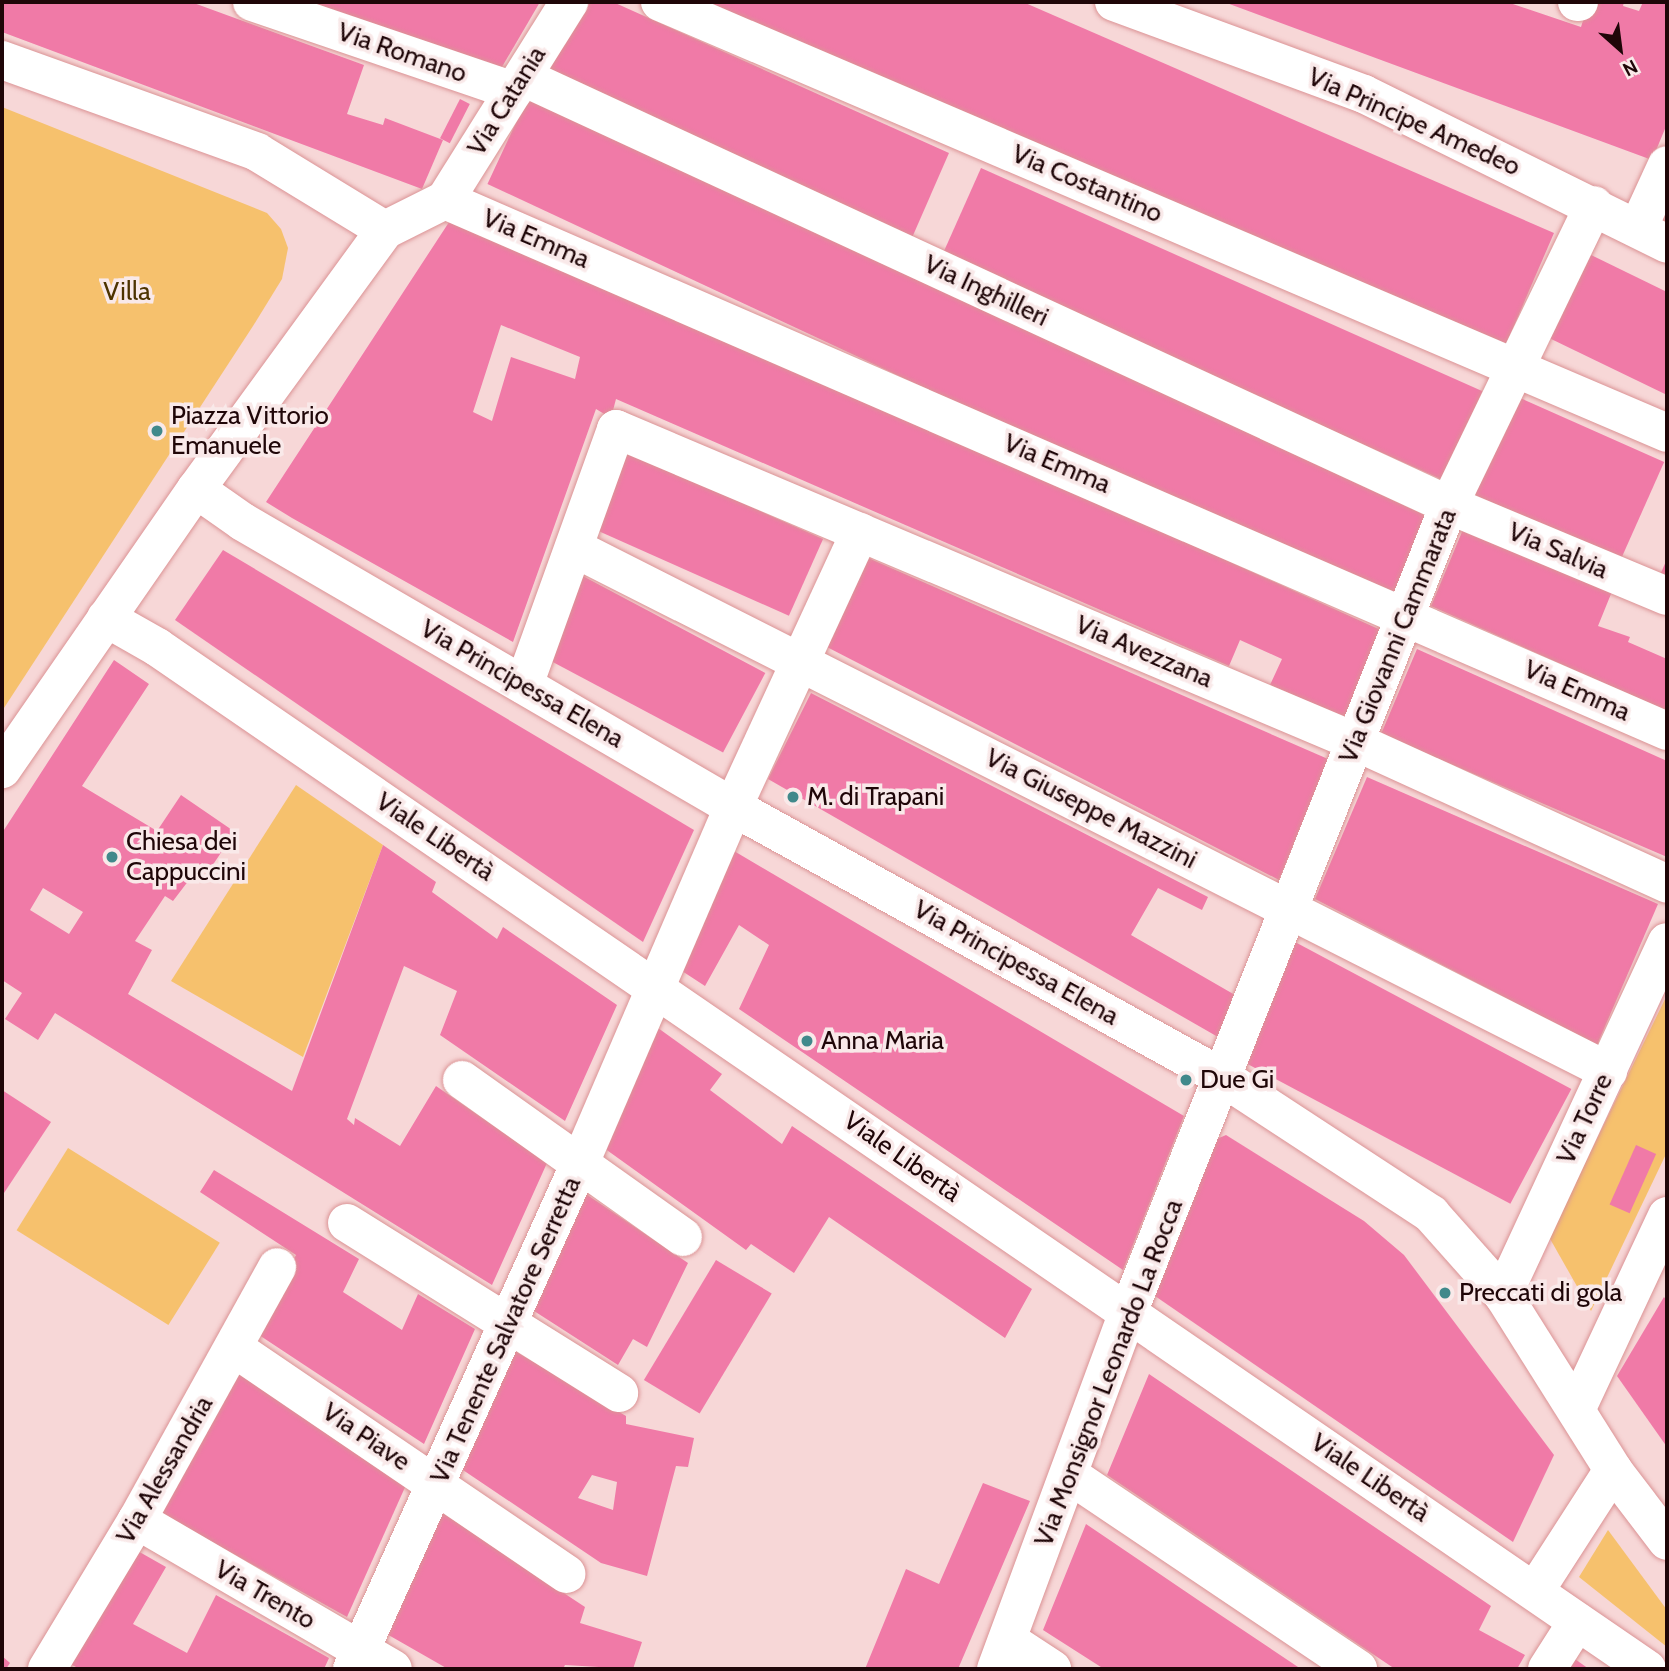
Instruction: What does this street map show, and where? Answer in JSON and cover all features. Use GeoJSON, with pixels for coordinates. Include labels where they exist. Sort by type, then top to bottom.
{"type":"FeatureCollection","features":[{"type":"Feature","properties":{"kind":"street","name":"Via Romano"},"geometry":{"type":"LineString","coordinates":[[252,2],[518,84]]}},
{"type":"Feature","properties":{"kind":"street","name":"Via Catania"},"geometry":{"type":"LineString","coordinates":[[445,200],[569,2]]}},
{"type":"Feature","properties":{"kind":"street","name":"Via Costantino"},"geometry":{"type":"LineString","coordinates":[[660,2],[1514,365],[1667,433]]}},
{"type":"Feature","properties":{"kind":"street","name":"Via Principe Amedeo"},"geometry":{"type":"LineString","coordinates":[[1114,2],[1364,94],[1653,236]]}},
{"type":"Feature","properties":{"kind":"street"},"geometry":{"type":"LineString","coordinates":[[2,60],[257,152],[385,230]]}},
{"type":"Feature","properties":{"kind":"street","name":"Via Inghilleri"},"geometry":{"type":"LineString","coordinates":[[518,84],[1449,505]]}},
{"type":"Feature","properties":{"kind":"street"},"geometry":{"type":"LineString","coordinates":[[1653,236],[1667,165]]}},
{"type":"Feature","properties":{"kind":"street"},"geometry":{"type":"LineString","coordinates":[[2,769],[196,489],[385,230],[445,200]]}},
{"type":"Feature","properties":{"kind":"street","name":"Via Emma"},"geometry":{"type":"LineString","coordinates":[[445,200],[1406,614],[1667,732]]}},
{"type":"Feature","properties":{"kind":"street","name":"Via Giovanni Cammarata"},"geometry":{"type":"LineString","coordinates":[[1222,1077],[1449,505],[1514,365],[1594,205]]}},
{"type":"Feature","properties":{"kind":"street","name":"Via Avezzana"},"geometry":{"type":"LineString","coordinates":[[574,548],[616,429],[1356,741],[1667,884]]}},
{"type":"Feature","properties":{"kind":"street","name":"Via Principessa Elena"},"geometry":{"type":"LineString","coordinates":[[196,489],[243,522],[733,807],[1222,1077],[1431,1214],[1503,1295],[1577,1408],[1613,1469],[1667,1541]]}},
{"type":"Feature","properties":{"kind":"street","name":"Via Salvia"},"geometry":{"type":"LineString","coordinates":[[1449,505],[1667,596]]}},
{"type":"Feature","properties":{"kind":"street","name":"Via Tenente Salvatore Serretta"},"geometry":{"type":"LineString","coordinates":[[356,1660],[509,1325],[657,989],[733,807],[860,532]]}},
{"type":"Feature","properties":{"kind":"street"},"geometry":{"type":"LineString","coordinates":[[524,685],[574,548]]}},
{"type":"Feature","properties":{"kind":"street","name":"Via Giuseppe Mazzini"},"geometry":{"type":"LineString","coordinates":[[574,548],[1608,1071]]}},
{"type":"Feature","properties":{"kind":"street","name":"Viale Libertà"},"geometry":{"type":"LineString","coordinates":[[106,618],[157,647],[1647,1669]]}},
{"type":"Feature","properties":{"kind":"street","name":"Via Torre"},"geometry":{"type":"LineString","coordinates":[[1503,1295],[1667,943]]}},
{"type":"Feature","properties":{"kind":"street","name":"Via Monsignor Leonardo La Rocca"},"geometry":{"type":"LineString","coordinates":[[1002,1655],[1071,1476],[1128,1313],[1222,1077]]}},
{"type":"Feature","properties":{"kind":"street"},"geometry":{"type":"LineString","coordinates":[[462,1080],[683,1237]]}},
{"type":"Feature","properties":{"kind":"street"},"geometry":{"type":"LineString","coordinates":[[1577,1408],[1659,1260],[1667,1216]]}},
{"type":"Feature","properties":{"kind":"street"},"geometry":{"type":"LineString","coordinates":[[346,1223],[619,1393]]}},
{"type":"Feature","properties":{"kind":"street","name":"Via Alessandria"},"geometry":{"type":"LineString","coordinates":[[47,1669],[137,1520],[277,1267]]}},
{"type":"Feature","properties":{"kind":"street","name":"Via Piave"},"geometry":{"type":"LineString","coordinates":[[234,1348],[566,1574]]}},
{"type":"Feature","properties":{"kind":"street"},"geometry":{"type":"LineString","coordinates":[[1535,1591],[1613,1469]]}},
{"type":"Feature","properties":{"kind":"street"},"geometry":{"type":"LineString","coordinates":[[1071,1476],[1358,1669]]}},
{"type":"Feature","properties":{"kind":"street","name":"Via Trento"},"geometry":{"type":"LineString","coordinates":[[137,1520],[356,1660],[393,1669]]}},
{"type":"Feature","properties":{"kind":"street"},"geometry":{"type":"LineString","coordinates":[[1547,1669],[1577,1622]]}},
{"type":"Feature","properties":{"kind":"street"},"geometry":{"type":"LineString","coordinates":[[1002,1655],[1052,1669]]}},
{"type":"Feature","properties":{"kind":"green space","name":"Villa"},"geometry":{"type":"Polygon","coordinates":[[[2,107],[267,213],[281,229],[288,248],[282,279],[253,326],[2,711],[2,107]]]}},
{"type":"Feature","properties":{"kind":"green space"},"geometry":{"type":"Polygon","coordinates":[[[296,785],[383,845],[303,1057],[171,981],[296,785]]]}},
{"type":"Feature","properties":{"kind":"green space"},"geometry":{"type":"Polygon","coordinates":[[[1667,995],[1667,1152],[1591,1311],[1549,1237],[1667,995]]]}},
{"type":"Feature","properties":{"kind":"green space"},"geometry":{"type":"Polygon","coordinates":[[[68,1148],[220,1243],[168,1325],[17,1230],[68,1148]]]}},
{"type":"Feature","properties":{"kind":"green space"},"geometry":{"type":"Polygon","coordinates":[[[1608,1530],[1667,1610],[1667,1647],[1579,1577],[1608,1530]]]}},
{"type":"Feature","properties":{"kind":"building"},"geometry":{"type":"Polygon","coordinates":[[[2,2],[191,2],[364,65],[347,114],[383,125],[385,118],[443,140],[422,189],[2,32],[2,2]]]}},
{"type":"Feature","properties":{"kind":"building"},"geometry":{"type":"Polygon","coordinates":[[[308,2],[540,2],[499,72],[308,2]]]}},
{"type":"Feature","properties":{"kind":"building"},"geometry":{"type":"Polygon","coordinates":[[[588,2],[613,2],[949,153],[911,240],[546,69],[588,2]]]}},
{"type":"Feature","properties":{"kind":"building"},"geometry":{"type":"Polygon","coordinates":[[[697,2],[1023,2],[1554,233],[1504,349],[697,2]]]}},
{"type":"Feature","properties":{"kind":"building"},"geometry":{"type":"Polygon","coordinates":[[[1224,2],[1507,2],[1581,27],[1589,2],[1624,2],[1623,6],[1639,11],[1643,2],[1667,2],[1667,124],[1652,160],[1224,2]]]}},
{"type":"Feature","properties":{"kind":"building"},"geometry":{"type":"Polygon","coordinates":[[[528,97],[1432,518],[1391,605],[487,184],[528,97]]]}},
{"type":"Feature","properties":{"kind":"building"},"geometry":{"type":"Polygon","coordinates":[[[460,99],[470,104],[450,143],[440,138],[460,99]]]}},
{"type":"Feature","properties":{"kind":"building"},"geometry":{"type":"Polygon","coordinates":[[[981,168],[1483,391],[1443,480],[942,257],[981,168]]]}},
{"type":"Feature","properties":{"kind":"building"},"geometry":{"type":"Polygon","coordinates":[[[455,213],[1383,631],[1346,718],[1270,685],[1282,659],[1240,640],[1229,666],[616,399],[611,418],[596,409],[513,642],[266,502],[455,213]],[[501,325],[473,412],[492,421],[511,357],[575,379],[580,357],[501,325]]]}},
{"type":"Feature","properties":{"kind":"building"},"geometry":{"type":"Polygon","coordinates":[[[1587,253],[1667,292],[1667,395],[1547,337],[1587,253]]]}},
{"type":"Feature","properties":{"kind":"building"},"geometry":{"type":"Polygon","coordinates":[[[1518,397],[1664,462],[1621,560],[1474,495],[1518,397]]]}},
{"type":"Feature","properties":{"kind":"building"},"geometry":{"type":"Polygon","coordinates":[[[623,450],[823,539],[789,616],[589,527],[623,450]]]}},
{"type":"Feature","properties":{"kind":"building"},"geometry":{"type":"Polygon","coordinates":[[[1464,527],[1613,589],[1598,626],[1630,637],[1628,642],[1667,659],[1667,711],[1431,606],[1464,527]]]}},
{"type":"Feature","properties":{"kind":"building"},"geometry":{"type":"Polygon","coordinates":[[[223,550],[694,830],[643,942],[175,620],[223,550]]]}},
{"type":"Feature","properties":{"kind":"building"},"geometry":{"type":"Polygon","coordinates":[[[866,557],[1328,759],[1279,880],[825,646],[866,557]]]}},
{"type":"Feature","properties":{"kind":"building"},"geometry":{"type":"Polygon","coordinates":[[[1667,559],[1667,577],[1660,575],[1667,559]]]}},
{"type":"Feature","properties":{"kind":"building"},"geometry":{"type":"Polygon","coordinates":[[[579,574],[765,673],[723,753],[537,653],[579,574]]]}},
{"type":"Feature","properties":{"kind":"building"},"geometry":{"type":"Polygon","coordinates":[[[1417,649],[1667,761],[1667,857],[1381,734],[1417,649]]]}},
{"type":"Feature","properties":{"kind":"building"},"geometry":{"type":"Polygon","coordinates":[[[114,660],[149,684],[82,786],[157,831],[181,795],[235,832],[210,869],[202,863],[173,901],[165,896],[135,941],[152,950],[128,994],[292,1091],[383,845],[436,882],[432,892],[497,939],[503,927],[617,1005],[565,1121],[440,1035],[457,991],[404,966],[347,1119],[354,1125],[355,1118],[400,1146],[436,1086],[547,1163],[492,1285],[55,1013],[38,1040],[5,1019],[22,993],[2,980],[2,833],[114,660]],[[43,888],[30,910],[69,934],[83,912],[43,888]]]}},
{"type":"Feature","properties":{"kind":"building"},"geometry":{"type":"Polygon","coordinates":[[[811,693],[1208,897],[1202,910],[1158,888],[1131,935],[1235,995],[1218,1037],[768,779],[811,693]]]}},
{"type":"Feature","properties":{"kind":"building"},"geometry":{"type":"Polygon","coordinates":[[[1367,777],[1658,904],[1597,1045],[1315,899],[1367,777]]]}},
{"type":"Feature","properties":{"kind":"building"},"geometry":{"type":"Polygon","coordinates":[[[734,851],[1184,1116],[1123,1270],[739,1009],[769,945],[739,925],[705,986],[682,971],[734,851]]]}},
{"type":"Feature","properties":{"kind":"building"},"geometry":{"type":"Polygon","coordinates":[[[1295,942],[1571,1089],[1510,1204],[1234,1057],[1295,942]]]}},
{"type":"Feature","properties":{"kind":"building"},"geometry":{"type":"Polygon","coordinates":[[[658,1028],[722,1074],[710,1090],[782,1144],[792,1126],[1032,1289],[1005,1338],[829,1217],[794,1273],[751,1244],[746,1250],[604,1148],[658,1028]]]}},
{"type":"Feature","properties":{"kind":"building"},"geometry":{"type":"Polygon","coordinates":[[[2,1090],[51,1122],[2,1196],[2,1090]]]}},
{"type":"Feature","properties":{"kind":"building"},"geometry":{"type":"Polygon","coordinates":[[[1226,1135],[1364,1221],[1404,1255],[1554,1455],[1513,1542],[1155,1296],[1212,1141],[1226,1135]]]}},
{"type":"Feature","properties":{"kind":"building"},"geometry":{"type":"Polygon","coordinates":[[[1636,1145],[1656,1154],[1630,1213],[1610,1204],[1636,1145]]]}},
{"type":"Feature","properties":{"kind":"building"},"geometry":{"type":"Polygon","coordinates":[[[214,1170],[359,1259],[343,1292],[402,1330],[418,1294],[475,1329],[424,1444],[256,1333],[296,1255],[200,1192],[214,1170]]]}},
{"type":"Feature","properties":{"kind":"building"},"geometry":{"type":"Polygon","coordinates":[[[583,1192],[688,1263],[647,1347],[633,1339],[618,1365],[531,1309],[583,1192]]]}},
{"type":"Feature","properties":{"kind":"building"},"geometry":{"type":"Polygon","coordinates":[[[716,1260],[772,1293],[700,1413],[644,1380],[716,1260]]]}},
{"type":"Feature","properties":{"kind":"building"},"geometry":{"type":"Polygon","coordinates":[[[1664,1297],[1667,1301],[1667,1447],[1617,1376],[1664,1297]]]}},
{"type":"Feature","properties":{"kind":"building"},"geometry":{"type":"Polygon","coordinates":[[[513,1350],[626,1416],[626,1424],[694,1438],[688,1467],[676,1466],[647,1576],[601,1563],[460,1468],[513,1350]],[[592,1475],[578,1498],[613,1510],[617,1482],[592,1475]]]}},
{"type":"Feature","properties":{"kind":"building"},"geometry":{"type":"Polygon","coordinates":[[[235,1371],[406,1485],[347,1617],[158,1512],[235,1371]]]}},
{"type":"Feature","properties":{"kind":"building"},"geometry":{"type":"Polygon","coordinates":[[[1149,1374],[1491,1606],[1479,1630],[1525,1655],[1517,1669],[1395,1669],[1107,1475],[1149,1374]]]}},
{"type":"Feature","properties":{"kind":"building"},"geometry":{"type":"Polygon","coordinates":[[[983,1483],[1030,1501],[958,1669],[865,1669],[906,1569],[939,1584],[983,1483]]]}},
{"type":"Feature","properties":{"kind":"building"},"geometry":{"type":"Polygon","coordinates":[[[441,1512],[585,1607],[580,1623],[642,1642],[633,1669],[565,1665],[563,1669],[448,1669],[385,1633],[441,1512]]]}},
{"type":"Feature","properties":{"kind":"building"},"geometry":{"type":"Polygon","coordinates":[[[1086,1524],[1301,1669],[1104,1669],[1043,1630],[1086,1524]]]}},
{"type":"Feature","properties":{"kind":"building"},"geometry":{"type":"Polygon","coordinates":[[[136,1550],[166,1567],[133,1624],[187,1653],[216,1595],[329,1658],[324,1669],[80,1669],[70,1664],[136,1550]]]}},
{"type":"Feature","properties":{"kind":"building"},"geometry":{"type":"Polygon","coordinates":[[[2,1656],[10,1663],[6,1669],[2,1669],[2,1656]]]}},
{"type":"Feature","properties":{"kind":"building"},"geometry":{"type":"Polygon","coordinates":[[[1572,1657],[1589,1669],[1565,1669],[1572,1657]]]}},
{"type":"Feature","properties":{"kind":"place","name":"Piazza Vittorio Emanuele"},"geometry":{"type":"Point","coordinates":[157,431]}},
{"type":"Feature","properties":{"kind":"place","name":"M. di Trapani"},"geometry":{"type":"Point","coordinates":[793,797]}},
{"type":"Feature","properties":{"kind":"place","name":"Chiesa dei Cappuccini"},"geometry":{"type":"Point","coordinates":[112,857]}},
{"type":"Feature","properties":{"kind":"place","name":"Anna Maria"},"geometry":{"type":"Point","coordinates":[807,1041]}},
{"type":"Feature","properties":{"kind":"place","name":"Due Gi"},"geometry":{"type":"Point","coordinates":[1186,1080]}},
{"type":"Feature","properties":{"kind":"place","name":"Preccati di gola"},"geometry":{"type":"Point","coordinates":[1445,1293]}}]}
